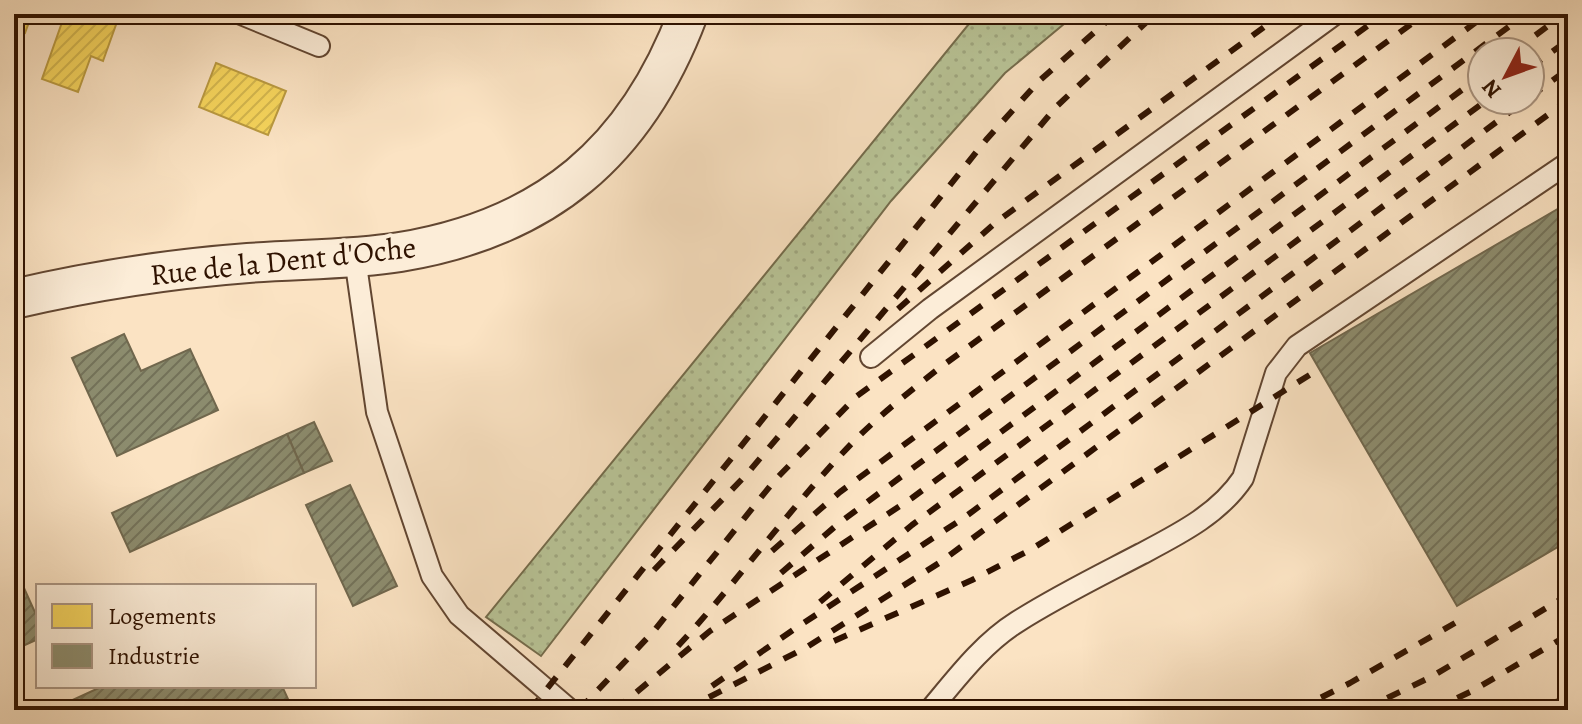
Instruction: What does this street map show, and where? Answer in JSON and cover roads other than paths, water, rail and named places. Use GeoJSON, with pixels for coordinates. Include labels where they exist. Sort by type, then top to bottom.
{"type":"FeatureCollection","features":[{"type":"Feature","properties":{"kind":"street","name":"Rue de la Dent d'Oche"},"geometry":{"type":"LineString","coordinates":[[14,299],[186,269],[355,258],[434,245],[470,235],[538,205],[569,185],[605,152],[645,104],[664,72],[688,14]]}},
{"type":"Feature","properties":{"kind":"lane"},"geometry":{"type":"LineString","coordinates":[[241,14],[319,46]]}},
{"type":"Feature","properties":{"kind":"lane"},"geometry":{"type":"LineString","coordinates":[[871,357],[941,301],[1335,14]]}},
{"type":"Feature","properties":{"kind":"lane"},"geometry":{"type":"LineString","coordinates":[[930,710],[988,645],[1013,625],[1172,537],[1226,499],[1243,478],[1276,373],[1297,346],[1568,163]]}},
{"type":"Feature","properties":{"kind":"lane"},"geometry":{"type":"LineString","coordinates":[[355,258],[377,412],[432,576],[459,615],[570,710]]}},
{"type":"Feature","properties":{"kind":"railway"},"geometry":{"type":"LineString","coordinates":[[530,710],[986,140],[1039,81],[1115,14]]}},
{"type":"Feature","properties":{"kind":"railway"},"geometry":{"type":"LineString","coordinates":[[654,570],[746,475],[1057,106],[1155,14]]}},
{"type":"Feature","properties":{"kind":"railway"},"geometry":{"type":"LineString","coordinates":[[898,309],[995,223],[1282,14]]}},
{"type":"Feature","properties":{"kind":"railway"},"geometry":{"type":"LineString","coordinates":[[579,710],[653,632],[775,480],[857,396],[1384,14]]}},
{"type":"Feature","properties":{"kind":"railway"},"geometry":{"type":"LineString","coordinates":[[678,646],[831,466],[895,404],[938,369],[1425,14]]}},
{"type":"Feature","properties":{"kind":"railway"},"geometry":{"type":"LineString","coordinates":[[772,551],[840,492],[1487,14]]}},
{"type":"Feature","properties":{"kind":"railway"},"geometry":{"type":"LineString","coordinates":[[781,573],[838,524],[1526,14]]}},
{"type":"Feature","properties":{"kind":"railway"},"geometry":{"type":"LineString","coordinates":[[1534,36],[1564,14]]}},
{"type":"Feature","properties":{"kind":"railway"},"geometry":{"type":"LineString","coordinates":[[1546,56],[1568,40]]}},
{"type":"Feature","properties":{"kind":"railway"},"geometry":{"type":"LineString","coordinates":[[1546,85],[1568,69]]}},
{"type":"Feature","properties":{"kind":"railway"},"geometry":{"type":"LineString","coordinates":[[615,710],[710,631],[912,498],[1466,87]]}},
{"type":"Feature","properties":{"kind":"railway"},"geometry":{"type":"LineString","coordinates":[[684,710],[807,647],[939,563],[1568,100]]}},
{"type":"Feature","properties":{"kind":"railway"},"geometry":{"type":"LineString","coordinates":[[820,602],[912,525],[1466,116]]}},
{"type":"Feature","properties":{"kind":"railway"},"geometry":{"type":"LineString","coordinates":[[712,686],[965,517],[1504,116]]}},
{"type":"Feature","properties":{"kind":"railway"},"geometry":{"type":"LineString","coordinates":[[834,641],[972,580],[1030,550],[1319,369]]}},
{"type":"Feature","properties":{"kind":"railway"},"geometry":{"type":"LineString","coordinates":[[1362,710],[1431,677],[1568,595]]}},
{"type":"Feature","properties":{"kind":"railway"},"geometry":{"type":"LineString","coordinates":[[1296,710],[1455,623]]}},
{"type":"Feature","properties":{"kind":"railway"},"geometry":{"type":"LineString","coordinates":[[1432,710],[1472,691],[1568,635]]}},
{"type":"Feature","properties":{"kind":"railway"},"geometry":{"type":"LineString","coordinates":[[1523,710],[1568,699]]}}]}
